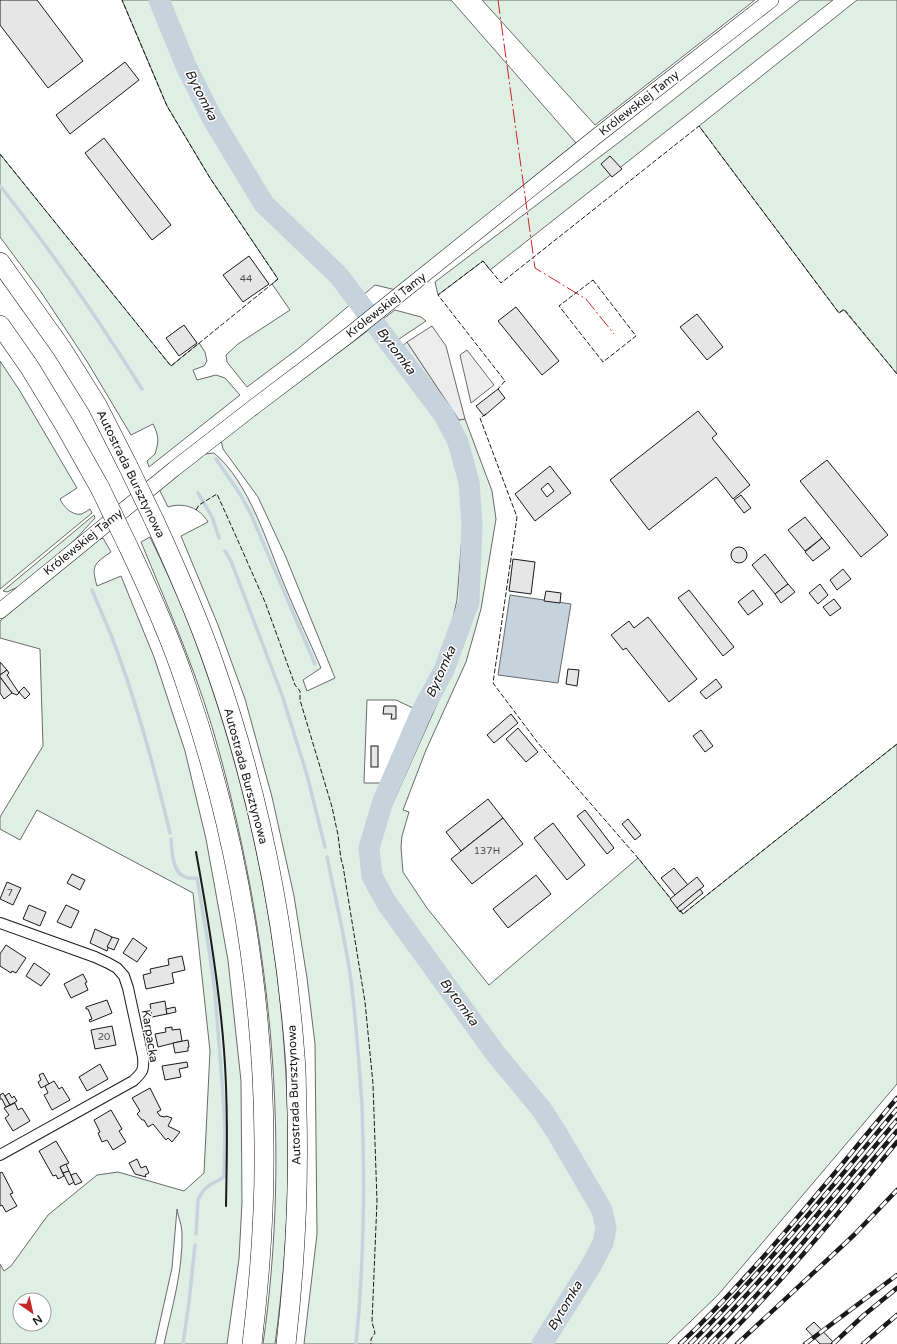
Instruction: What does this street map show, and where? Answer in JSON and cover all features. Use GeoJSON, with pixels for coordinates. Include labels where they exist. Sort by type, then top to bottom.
{"type":"FeatureCollection","features":[{"type":"Feature","properties":{"kind":"highway","name":"Autostrada Bursztynowa"},"geometry":{"type":"LineString","coordinates":[[0,262],[62,350],[97,405],[156,522],[186,589],[220,681],[259,814],[275,896],[287,977],[295,1058],[298,1141],[297,1217],[286,1344]]}},
{"type":"Feature","properties":{"kind":"highway"},"geometry":{"type":"LineString","coordinates":[[0,325],[30,368],[100,488],[158,611],[188,690],[206,745],[225,821],[242,902],[254,982],[260,1056],[264,1142],[263,1213],[257,1303],[252,1344]]}},
{"type":"Feature","properties":{"kind":"street","name":"Królewskiej Tamy"},"geometry":{"type":"LineString","coordinates":[[1,607],[174,469],[386,306],[598,135],[771,0]]}},
{"type":"Feature","properties":{"kind":"street","name":"Karpacka"},"geometry":{"type":"LineString","coordinates":[[0,923],[108,962],[117,968],[124,976],[128,988],[144,1068],[141,1074],[133,1080],[0,1155]]}},
{"type":"Feature","properties":{"kind":"green space"},"geometry":{"type":"Polygon","coordinates":[[[122,0],[151,0],[191,94],[227,159],[264,215],[327,275],[352,303],[299,348],[247,387],[227,362],[226,355],[238,344],[290,310],[272,284],[278,279],[210,178],[167,106],[122,0]]]}},
{"type":"Feature","properties":{"kind":"green space"},"geometry":{"type":"Polygon","coordinates":[[[166,0],[451,0],[576,143],[396,290],[375,285],[361,297],[348,274],[266,199],[225,127],[194,65],[166,0]]]}},
{"type":"Feature","properties":{"kind":"green space"},"geometry":{"type":"Polygon","coordinates":[[[482,0],[755,0],[595,125],[482,0]]]}},
{"type":"Feature","properties":{"kind":"green space"},"geometry":{"type":"Polygon","coordinates":[[[800,0],[833,0],[490,270],[483,261],[438,295],[435,282],[626,137],[800,0]]]}},
{"type":"Feature","properties":{"kind":"green space"},"geometry":{"type":"Polygon","coordinates":[[[857,0],[897,0],[897,374],[844,310],[839,313],[699,126],[857,0]]]}},
{"type":"Feature","properties":{"kind":"green space"},"geometry":{"type":"Polygon","coordinates":[[[0,154],[171,366],[199,343],[205,352],[207,361],[204,366],[193,370],[197,380],[216,375],[225,378],[240,395],[149,467],[147,461],[155,454],[158,442],[153,424],[131,435],[88,363],[41,292],[0,237],[0,154]]]}},
{"type":"Feature","properties":{"kind":"green space"},"geometry":{"type":"Polygon","coordinates":[[[395,310],[421,317],[426,321],[393,343],[379,322],[395,310]]]}},
{"type":"Feature","properties":{"kind":"green space"},"geometry":{"type":"Polygon","coordinates":[[[370,329],[435,410],[446,430],[461,471],[464,510],[457,600],[448,640],[423,692],[407,737],[403,737],[413,708],[396,700],[367,700],[364,783],[386,783],[377,800],[392,805],[454,666],[474,604],[478,513],[472,464],[453,422],[400,348],[407,342],[459,420],[465,419],[492,491],[496,519],[481,609],[466,662],[426,750],[403,810],[409,812],[402,836],[401,847],[403,872],[427,908],[489,985],[638,858],[683,914],[897,744],[897,1084],[718,1295],[667,1344],[304,1344],[317,1234],[315,1044],[307,978],[294,896],[272,797],[245,699],[218,625],[181,536],[208,522],[201,513],[191,507],[180,505],[168,507],[159,489],[204,454],[214,453],[226,465],[247,496],[256,514],[321,668],[303,680],[307,691],[335,678],[285,555],[258,497],[223,449],[221,440],[370,329]]]}},
{"type":"Feature","properties":{"kind":"green space"},"geometry":{"type":"Polygon","coordinates":[[[0,361],[20,391],[77,488],[60,499],[61,502],[71,512],[81,514],[90,509],[92,513],[0,589],[0,361]]]}},
{"type":"Feature","properties":{"kind":"green space"},"geometry":{"type":"Polygon","coordinates":[[[94,515],[95,518],[72,543],[20,586],[7,592],[3,591],[94,515]]]}},
{"type":"Feature","properties":{"kind":"green space"},"geometry":{"type":"Polygon","coordinates":[[[150,537],[186,617],[217,704],[243,793],[263,883],[277,975],[286,1067],[288,1160],[285,1252],[275,1344],[263,1344],[271,1270],[275,1196],[275,1122],[272,1048],[264,974],[253,900],[238,827],[220,755],[204,701],[174,621],[141,542],[150,537]]]}},
{"type":"Feature","properties":{"kind":"green space"},"geometry":{"type":"Polygon","coordinates":[[[103,538],[111,552],[101,559],[95,566],[94,574],[97,586],[121,576],[154,657],[185,751],[206,839],[228,960],[241,1081],[242,1202],[239,1259],[227,1344],[164,1344],[181,1261],[182,1230],[177,1209],[172,1268],[155,1344],[0,1344],[0,1264],[4,1271],[11,1266],[48,1215],[97,1175],[118,1172],[184,1191],[204,1173],[210,1051],[193,893],[37,810],[20,840],[0,829],[0,817],[43,746],[40,649],[0,638],[0,621],[89,544],[103,538]]]}},
{"type":"Feature","properties":{"kind":"shaded area"},"geometry":{"type":"Polygon","coordinates":[[[432,326],[446,346],[465,419],[459,420],[407,342],[432,326]]]}},
{"type":"Feature","properties":{"kind":"shaded area"},"geometry":{"type":"Polygon","coordinates":[[[467,350],[494,385],[471,403],[460,355],[467,350]]]}},
{"type":"Feature","properties":{"kind":"shaded area"},"geometry":{"type":"Polygon","coordinates":[[[510,595],[571,604],[558,683],[498,675],[510,595]]]}},
{"type":"Feature","properties":{"kind":"building"},"geometry":{"type":"Polygon","coordinates":[[[0,0],[37,0],[83,61],[48,88],[0,25],[0,0]]]}},
{"type":"Feature","properties":{"kind":"building"},"geometry":{"type":"Polygon","coordinates":[[[125,62],[139,80],[70,134],[56,115],[125,62]]]}},
{"type":"Feature","properties":{"kind":"building"},"geometry":{"type":"Polygon","coordinates":[[[104,138],[171,225],[152,240],[85,153],[104,138]]]}},
{"type":"Feature","properties":{"kind":"building"},"geometry":{"type":"Polygon","coordinates":[[[610,156],[622,169],[612,177],[601,164],[610,156]]]}},
{"type":"Feature","properties":{"kind":"building"},"geometry":{"type":"Polygon","coordinates":[[[249,256],[269,284],[243,302],[223,275],[249,256]]]}},
{"type":"Feature","properties":{"kind":"building"},"geometry":{"type":"Polygon","coordinates":[[[516,307],[559,361],[542,375],[498,321],[516,307]]]}},
{"type":"Feature","properties":{"kind":"building"},"geometry":{"type":"Polygon","coordinates":[[[697,314],[723,347],[707,360],[680,327],[697,314]]]}},
{"type":"Feature","properties":{"kind":"building"},"geometry":{"type":"Polygon","coordinates":[[[184,325],[197,343],[179,356],[166,338],[184,325]]]}},
{"type":"Feature","properties":{"kind":"building"},"geometry":{"type":"Polygon","coordinates":[[[498,389],[505,398],[484,416],[476,406],[498,389]]]}},
{"type":"Feature","properties":{"kind":"building"},"geometry":{"type":"Polygon","coordinates":[[[698,411],[717,434],[712,438],[750,485],[733,499],[716,477],[649,530],[610,480],[698,411]]]}},
{"type":"Feature","properties":{"kind":"building"},"geometry":{"type":"Polygon","coordinates":[[[827,460],[888,535],[861,557],[800,481],[827,460]]]}},
{"type":"Feature","properties":{"kind":"building"},"geometry":{"type":"Polygon","coordinates":[[[550,466],[571,493],[535,521],[515,494],[550,466]],[[548,483],[541,489],[547,497],[554,491],[548,483]]]}},
{"type":"Feature","properties":{"kind":"building"},"geometry":{"type":"Polygon","coordinates":[[[741,495],[751,508],[744,513],[734,500],[741,495]]]}},
{"type":"Feature","properties":{"kind":"building"},"geometry":{"type":"Polygon","coordinates":[[[805,517],[822,538],[805,551],[788,530],[805,517]]]}},
{"type":"Feature","properties":{"kind":"building"},"geometry":{"type":"Polygon","coordinates":[[[822,538],[830,548],[813,561],[805,552],[822,538]]]}},
{"type":"Feature","properties":{"kind":"building"},"geometry":{"type":"Polygon","coordinates":[[[739,547],[746,552],[747,555],[742,562],[739,563],[732,558],[731,555],[736,548],[739,547]]]}},
{"type":"Feature","properties":{"kind":"building"},"geometry":{"type":"Polygon","coordinates":[[[765,554],[788,584],[775,594],[752,565],[765,554]]]}},
{"type":"Feature","properties":{"kind":"building"},"geometry":{"type":"Polygon","coordinates":[[[513,559],[535,562],[531,594],[509,591],[513,559]]]}},
{"type":"Feature","properties":{"kind":"building"},"geometry":{"type":"Polygon","coordinates":[[[843,569],[851,579],[837,590],[830,580],[843,569]]]}},
{"type":"Feature","properties":{"kind":"building"},"geometry":{"type":"Polygon","coordinates":[[[788,584],[795,592],[781,603],[775,594],[788,584]]]}},
{"type":"Feature","properties":{"kind":"building"},"geometry":{"type":"Polygon","coordinates":[[[820,584],[828,595],[818,604],[809,593],[820,584]]]}},
{"type":"Feature","properties":{"kind":"building"},"geometry":{"type":"Polygon","coordinates":[[[689,590],[734,647],[723,656],[678,598],[689,590]]]}},
{"type":"Feature","properties":{"kind":"building"},"geometry":{"type":"Polygon","coordinates":[[[753,590],[763,604],[748,615],[738,602],[753,590]]]}},
{"type":"Feature","properties":{"kind":"building"},"geometry":{"type":"Polygon","coordinates":[[[546,591],[561,593],[560,603],[544,601],[546,591]]]}},
{"type":"Feature","properties":{"kind":"building"},"geometry":{"type":"Polygon","coordinates":[[[834,599],[841,608],[830,616],[823,607],[834,599]]]}},
{"type":"Feature","properties":{"kind":"building"},"geometry":{"type":"Polygon","coordinates":[[[648,617],[697,679],[669,702],[626,648],[623,650],[611,635],[629,621],[634,628],[648,617]]]}},
{"type":"Feature","properties":{"kind":"building"},"geometry":{"type":"Polygon","coordinates":[[[0,662],[7,670],[0,675],[0,662]]]}},
{"type":"Feature","properties":{"kind":"building"},"geometry":{"type":"Polygon","coordinates":[[[568,669],[579,670],[577,686],[566,684],[568,669]]]}},
{"type":"Feature","properties":{"kind":"building"},"geometry":{"type":"Polygon","coordinates":[[[7,670],[9,673],[7,675],[19,693],[17,695],[12,693],[0,677],[0,675],[7,670]]]}},
{"type":"Feature","properties":{"kind":"building"},"geometry":{"type":"Polygon","coordinates":[[[0,677],[12,693],[4,699],[0,693],[0,677]]]}},
{"type":"Feature","properties":{"kind":"building"},"geometry":{"type":"Polygon","coordinates":[[[716,679],[722,687],[706,699],[700,692],[716,679]]]}},
{"type":"Feature","properties":{"kind":"building"},"geometry":{"type":"Polygon","coordinates":[[[24,687],[30,694],[25,699],[19,692],[24,687]]]}},
{"type":"Feature","properties":{"kind":"building"},"geometry":{"type":"Polygon","coordinates":[[[384,706],[396,706],[396,719],[391,719],[392,714],[383,714],[384,706]]]}},
{"type":"Feature","properties":{"kind":"building"},"geometry":{"type":"Polygon","coordinates":[[[511,714],[518,723],[494,743],[487,735],[511,714]]]}},
{"type":"Feature","properties":{"kind":"building"},"geometry":{"type":"Polygon","coordinates":[[[518,728],[538,752],[526,762],[506,739],[518,728]]]}},
{"type":"Feature","properties":{"kind":"building"},"geometry":{"type":"Polygon","coordinates":[[[701,730],[713,746],[705,752],[693,736],[701,730]]]}},
{"type":"Feature","properties":{"kind":"building"},"geometry":{"type":"Polygon","coordinates":[[[371,746],[378,746],[378,767],[371,767],[371,746]]]}},
{"type":"Feature","properties":{"kind":"building"},"geometry":{"type":"Polygon","coordinates":[[[488,799],[503,818],[461,851],[446,832],[488,799]]]}},
{"type":"Feature","properties":{"kind":"building"},"geometry":{"type":"Polygon","coordinates":[[[585,810],[614,848],[607,854],[577,816],[585,810]]]}},
{"type":"Feature","properties":{"kind":"building"},"geometry":{"type":"Polygon","coordinates":[[[503,818],[523,844],[472,884],[451,859],[503,818]]]}},
{"type":"Feature","properties":{"kind":"building"},"geometry":{"type":"Polygon","coordinates":[[[628,819],[641,835],[635,840],[622,824],[628,819]]]}},
{"type":"Feature","properties":{"kind":"building"},"geometry":{"type":"Polygon","coordinates":[[[553,823],[585,865],[567,880],[534,838],[553,823]]]}},
{"type":"Feature","properties":{"kind":"building"},"geometry":{"type":"Polygon","coordinates":[[[674,868],[688,885],[675,895],[661,878],[674,868]]]}},
{"type":"Feature","properties":{"kind":"building"},"geometry":{"type":"Polygon","coordinates":[[[72,874],[85,880],[80,890],[67,883],[72,874]]]}},
{"type":"Feature","properties":{"kind":"building"},"geometry":{"type":"Polygon","coordinates":[[[536,875],[551,894],[508,928],[493,909],[536,875]]]}},
{"type":"Feature","properties":{"kind":"building"},"geometry":{"type":"Polygon","coordinates":[[[697,877],[704,886],[677,908],[670,899],[697,877]]]}},
{"type":"Feature","properties":{"kind":"building"},"geometry":{"type":"Polygon","coordinates":[[[7,882],[21,888],[13,905],[0,899],[7,882]]]}},
{"type":"Feature","properties":{"kind":"building"},"geometry":{"type":"Polygon","coordinates":[[[700,889],[703,893],[680,912],[677,908],[700,889]]]}},
{"type":"Feature","properties":{"kind":"building"},"geometry":{"type":"Polygon","coordinates":[[[29,905],[46,912],[40,926],[23,919],[29,905]]]}},
{"type":"Feature","properties":{"kind":"building"},"geometry":{"type":"Polygon","coordinates":[[[66,905],[79,911],[71,928],[57,922],[66,905]]]}},
{"type":"Feature","properties":{"kind":"building"},"geometry":{"type":"Polygon","coordinates":[[[95,929],[112,937],[107,951],[90,943],[95,929]]]}},
{"type":"Feature","properties":{"kind":"building"},"geometry":{"type":"Polygon","coordinates":[[[112,937],[119,939],[114,950],[107,947],[112,937]]]}},
{"type":"Feature","properties":{"kind":"building"},"geometry":{"type":"Polygon","coordinates":[[[133,938],[147,948],[137,962],[123,953],[133,938]]]}},
{"type":"Feature","properties":{"kind":"building"},"geometry":{"type":"Polygon","coordinates":[[[6,945],[26,958],[16,973],[12,971],[11,973],[0,966],[0,954],[6,945]]]}},
{"type":"Feature","properties":{"kind":"building"},"geometry":{"type":"Polygon","coordinates":[[[182,956],[185,970],[172,973],[174,983],[146,989],[143,975],[151,973],[150,969],[169,965],[168,959],[182,956]]]}},
{"type":"Feature","properties":{"kind":"building"},"geometry":{"type":"Polygon","coordinates":[[[34,963],[50,974],[41,986],[26,976],[34,963]]]}},
{"type":"Feature","properties":{"kind":"building"},"geometry":{"type":"Polygon","coordinates":[[[83,974],[87,982],[85,983],[88,990],[71,998],[64,984],[83,974]]]}},
{"type":"Feature","properties":{"kind":"building"},"geometry":{"type":"Polygon","coordinates":[[[107,1000],[112,1013],[90,1022],[89,1020],[92,1019],[86,1007],[107,1000]]]}},
{"type":"Feature","properties":{"kind":"building"},"geometry":{"type":"Polygon","coordinates":[[[165,1001],[167,1014],[152,1017],[150,1004],[165,1001]]]}},
{"type":"Feature","properties":{"kind":"building"},"geometry":{"type":"Polygon","coordinates":[[[175,1007],[176,1012],[167,1014],[166,1009],[175,1007]]]}},
{"type":"Feature","properties":{"kind":"building"},"geometry":{"type":"Polygon","coordinates":[[[112,1026],[116,1045],[95,1049],[91,1030],[112,1026]]]}},
{"type":"Feature","properties":{"kind":"building"},"geometry":{"type":"Polygon","coordinates":[[[172,1027],[172,1030],[180,1029],[182,1041],[158,1047],[155,1034],[166,1032],[165,1028],[172,1027]]]}},
{"type":"Feature","properties":{"kind":"building"},"geometry":{"type":"Polygon","coordinates":[[[188,1040],[188,1051],[175,1053],[173,1043],[188,1040]]]}},
{"type":"Feature","properties":{"kind":"building"},"geometry":{"type":"Polygon","coordinates":[[[187,1062],[188,1067],[179,1069],[181,1077],[165,1080],[162,1066],[187,1062]]]}},
{"type":"Feature","properties":{"kind":"building"},"geometry":{"type":"Polygon","coordinates":[[[100,1064],[108,1079],[87,1091],[79,1077],[100,1064]]]}},
{"type":"Feature","properties":{"kind":"building"},"geometry":{"type":"Polygon","coordinates":[[[43,1073],[49,1084],[41,1088],[38,1082],[41,1080],[39,1075],[43,1073]]]}},
{"type":"Feature","properties":{"kind":"building"},"geometry":{"type":"Polygon","coordinates":[[[54,1081],[59,1089],[62,1087],[70,1100],[52,1110],[44,1095],[48,1093],[45,1086],[54,1081]]]}},
{"type":"Feature","properties":{"kind":"building"},"geometry":{"type":"Polygon","coordinates":[[[150,1088],[161,1110],[157,1112],[160,1116],[172,1118],[168,1126],[180,1132],[172,1142],[168,1138],[166,1140],[153,1124],[148,1127],[144,1120],[142,1120],[137,1114],[140,1111],[132,1098],[150,1088]]]}},
{"type":"Feature","properties":{"kind":"building"},"geometry":{"type":"Polygon","coordinates":[[[3,1093],[10,1105],[6,1107],[2,1099],[0,1099],[0,1095],[3,1093]]]}},
{"type":"Feature","properties":{"kind":"building"},"geometry":{"type":"Polygon","coordinates":[[[9,1093],[12,1098],[14,1096],[17,1101],[10,1105],[5,1096],[9,1093]]]}},
{"type":"Feature","properties":{"kind":"building"},"geometry":{"type":"Polygon","coordinates":[[[15,1103],[18,1110],[22,1108],[30,1121],[13,1131],[5,1118],[9,1115],[4,1108],[15,1103]]]}},
{"type":"Feature","properties":{"kind":"building"},"geometry":{"type":"Polygon","coordinates":[[[111,1110],[122,1129],[119,1131],[126,1142],[113,1150],[107,1140],[102,1142],[98,1133],[100,1132],[94,1120],[111,1110]]]}},
{"type":"Feature","properties":{"kind":"building"},"geometry":{"type":"Polygon","coordinates":[[[56,1141],[69,1163],[60,1167],[64,1176],[58,1179],[56,1175],[53,1176],[39,1151],[56,1141]]]}},
{"type":"Feature","properties":{"kind":"building"},"geometry":{"type":"Polygon","coordinates":[[[137,1159],[141,1168],[146,1166],[149,1173],[145,1175],[146,1177],[135,1174],[129,1163],[137,1159]]]}},
{"type":"Feature","properties":{"kind":"building"},"geometry":{"type":"Polygon","coordinates":[[[66,1164],[69,1171],[63,1173],[60,1167],[66,1164]]]}},
{"type":"Feature","properties":{"kind":"building"},"geometry":{"type":"Polygon","coordinates":[[[69,1171],[74,1182],[69,1185],[63,1173],[69,1171]]]}},
{"type":"Feature","properties":{"kind":"building"},"geometry":{"type":"Polygon","coordinates":[[[2,1172],[13,1193],[10,1194],[17,1206],[6,1212],[2,1205],[0,1206],[0,1173],[2,1172]]]}},
{"type":"Feature","properties":{"kind":"building"},"geometry":{"type":"Polygon","coordinates":[[[76,1173],[82,1182],[75,1185],[71,1175],[76,1173]]]}},
{"type":"Feature","properties":{"kind":"building"},"geometry":{"type":"Polygon","coordinates":[[[814,1322],[835,1344],[820,1344],[806,1329],[814,1322]]]}},
{"type":"Feature","properties":{"kind":"waterway","name":"Bytomka"},"geometry":{"type":"LineString","coordinates":[[159,0],[186,66],[212,118],[264,204],[339,276],[444,415],[458,442],[469,482],[472,525],[469,602],[444,670],[422,711],[383,801],[369,848],[372,876],[386,902],[495,1053],[542,1110],[602,1210],[606,1228],[603,1243],[592,1264],[542,1344]]}},
{"type":"Feature","properties":{"kind":"waterway"},"geometry":{"type":"LineString","coordinates":[[0,186],[38,235],[74,286],[142,389]]}},
{"type":"Feature","properties":{"kind":"waterway"},"geometry":{"type":"LineString","coordinates":[[216,459],[240,494],[250,512],[315,664]]}},
{"type":"Feature","properties":{"kind":"waterway"},"geometry":{"type":"LineString","coordinates":[[198,493],[212,517],[219,538]]}},
{"type":"Feature","properties":{"kind":"waterway"},"geometry":{"type":"LineString","coordinates":[[225,551],[231,561],[282,695],[307,775],[325,847]]}},
{"type":"Feature","properties":{"kind":"waterway"},"geometry":{"type":"LineString","coordinates":[[92,590],[120,659],[136,708],[151,758],[170,833]]}},
{"type":"Feature","properties":{"kind":"waterway"},"geometry":{"type":"LineString","coordinates":[[171,839],[173,860],[178,872],[189,878],[197,878],[215,992],[223,1095],[225,1131],[224,1176],[208,1186],[199,1197],[196,1234]]}},
{"type":"Feature","properties":{"kind":"waterway"},"geometry":{"type":"LineString","coordinates":[[327,857],[350,973],[356,1022],[362,1105],[363,1225],[361,1285],[356,1344]]}},
{"type":"Feature","properties":{"kind":"waterway"},"geometry":{"type":"LineString","coordinates":[[183,1344],[195,1245]]}},
{"type":"Feature","properties":{"kind":"railway"},"geometry":{"type":"LineString","coordinates":[[680,1344],[765,1255],[897,1098]]}},
{"type":"Feature","properties":{"kind":"railway"},"geometry":{"type":"LineString","coordinates":[[690,1344],[744,1287],[822,1199],[897,1109]]}},
{"type":"Feature","properties":{"kind":"railway"},"geometry":{"type":"LineString","coordinates":[[700,1344],[776,1262],[897,1120]]}},
{"type":"Feature","properties":{"kind":"railway"},"geometry":{"type":"LineString","coordinates":[[710,1344],[783,1266],[897,1131]]}},
{"type":"Feature","properties":{"kind":"railway"},"geometry":{"type":"LineString","coordinates":[[720,1344],[789,1271],[897,1142]]}},
{"type":"Feature","properties":{"kind":"railway"},"geometry":{"type":"LineString","coordinates":[[737,1344],[854,1235],[897,1190]]}},
{"type":"Feature","properties":{"kind":"railway"},"geometry":{"type":"LineString","coordinates":[[805,1344],[897,1275]]}},
{"type":"Feature","properties":{"kind":"railway"},"geometry":{"type":"LineString","coordinates":[[833,1344],[864,1315],[897,1288]]}},
{"type":"Feature","properties":{"kind":"railway"},"geometry":{"type":"LineString","coordinates":[[863,1344],[897,1315]]}},
{"type":"Feature","properties":{"kind":"fence"},"geometry":{"type":"LineString","coordinates":[[0,154],[171,366],[278,279],[210,178],[167,106],[122,0]]}},
{"type":"Feature","properties":{"kind":"fence"},"geometry":{"type":"LineString","coordinates":[[499,390],[498,389],[505,381],[438,295],[483,261],[501,283],[699,126],[839,313],[844,309],[897,374]]}},
{"type":"Feature","properties":{"kind":"fence"},"geometry":{"type":"LineString","coordinates":[[593,280],[636,336],[603,362],[559,306],[593,280]]}},
{"type":"Feature","properties":{"kind":"fence"},"geometry":{"type":"LineString","coordinates":[[486,414],[480,418],[517,517],[493,683],[538,743],[638,858],[671,899]]}},
{"type":"Feature","properties":{"kind":"fence"},"geometry":{"type":"LineString","coordinates":[[196,510],[199,505],[217,494],[265,602],[295,685],[300,691],[300,700],[332,807],[338,835],[365,1002],[373,1084],[377,1201],[372,1322],[375,1333],[371,1339],[371,1344]]}},
{"type":"Feature","properties":{"kind":"fence"},"geometry":{"type":"LineString","coordinates":[[680,910],[683,914],[897,744]]}},
{"type":"Feature","properties":{"kind":"wall"},"geometry":{"type":"LineString","coordinates":[[196,852],[213,951],[224,1050],[227,1108],[226,1206]]}},
{"type":"Feature","properties":{"kind":"power"},"geometry":{"type":"LineString","coordinates":[[498,0],[535,268],[586,299],[614,334]]}}]}
